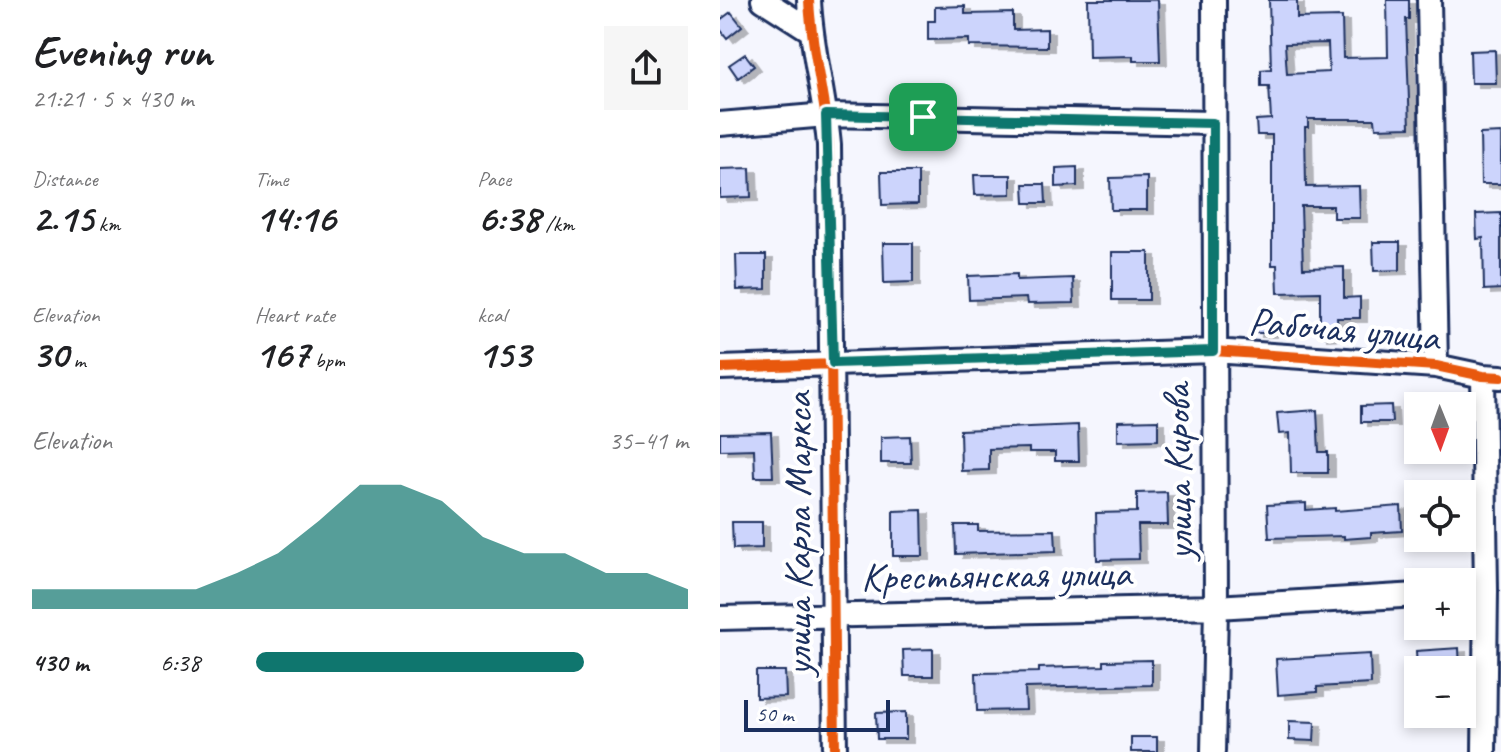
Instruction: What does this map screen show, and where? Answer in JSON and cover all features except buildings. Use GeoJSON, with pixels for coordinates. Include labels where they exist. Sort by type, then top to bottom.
{"type":"FeatureCollection","features":[{"type":"Feature","properties":{"kind":"street"},"geometry":{"type":"LineString","coordinates":[[763,0],[810,30]]}},
{"type":"Feature","properties":{"kind":"street","name":"улица Карла Маркса"},"geometry":{"type":"LineString","coordinates":[[809,0],[810,30],[826,115],[833,363],[835,752]]}},
{"type":"Feature","properties":{"kind":"street","name":"улица Кирова"},"geometry":{"type":"LineString","coordinates":[[1213,752],[1216,607],[1214,0]]}},
{"type":"Feature","properties":{"kind":"street"},"geometry":{"type":"LineString","coordinates":[[1429,0],[1436,366]]}},
{"type":"Feature","properties":{"kind":"street"},"geometry":{"type":"LineString","coordinates":[[720,124],[826,115],[1213,123]]}},
{"type":"Feature","properties":{"kind":"street","name":"Рабочая улица"},"geometry":{"type":"LineString","coordinates":[[720,368],[1213,351],[1436,366],[1492,377]]}},
{"type":"Feature","properties":{"kind":"street"},"geometry":{"type":"LineString","coordinates":[[1484,752],[1492,377]]}},
{"type":"Feature","properties":{"kind":"street"},"geometry":{"type":"LineString","coordinates":[[1476,592],[1486,591]]}},
{"type":"Feature","properties":{"kind":"street","name":"Крестьянская улица"},"geometry":{"type":"LineString","coordinates":[[720,618],[1216,607],[1404,596]]}},
{"type":"Feature","properties":{"kind":"cycle path"},"geometry":{"type":"LineString","coordinates":[[809,0],[829,145],[835,752]]}},
{"type":"Feature","properties":{"kind":"cycle path"},"geometry":{"type":"LineString","coordinates":[[720,368],[1213,351],[1436,366],[1501,377]]}},
{"type":"Feature","properties":{"kind":"route"},"geometry":{"type":"LineString","coordinates":[[826,115],[923,117],[1213,123],[1213,351],[833,363],[826,115]]}}]}
